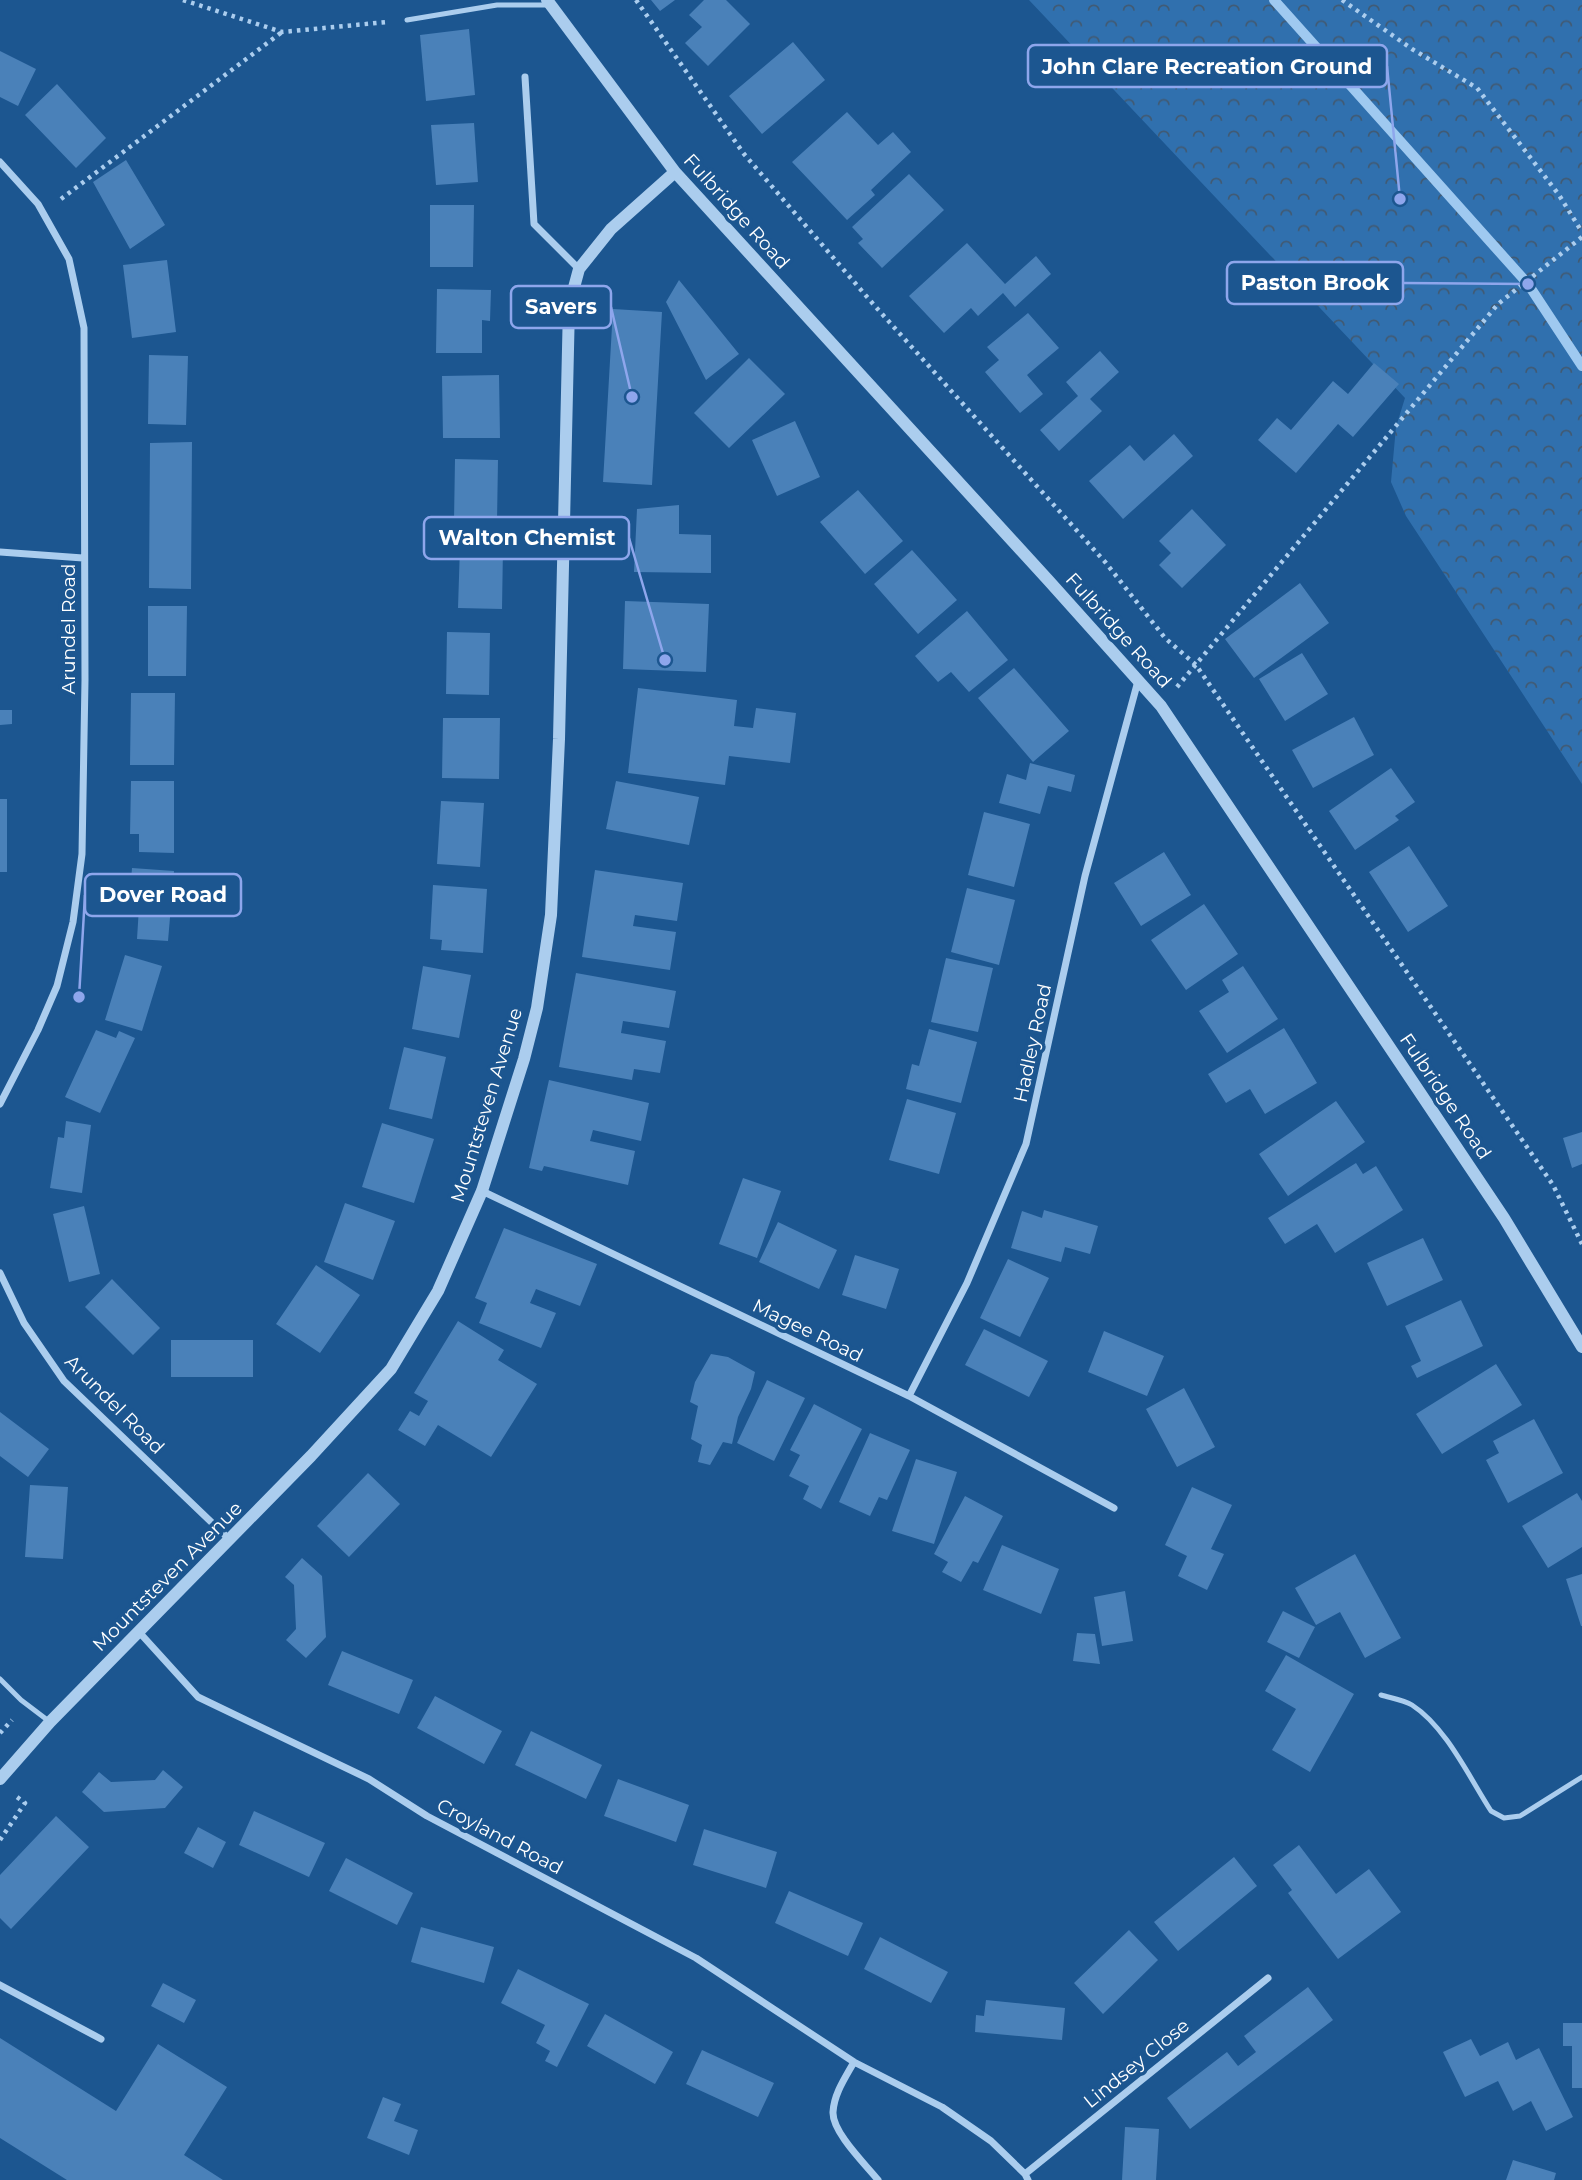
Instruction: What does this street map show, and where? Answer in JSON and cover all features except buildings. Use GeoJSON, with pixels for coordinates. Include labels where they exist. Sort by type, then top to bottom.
{"type":"FeatureCollection","features":[{"type":"Feature","properties":{"kind":"street","name":"Fulbridge Road"},"geometry":{"type":"LineString","coordinates":[[549,3],[675,172],[1161,706],[1504,1218],[1582,1348]]}},
{"type":"Feature","properties":{"kind":"street"},"geometry":{"type":"LineString","coordinates":[[526,77],[534,224],[579,269]]}},
{"type":"Feature","properties":{"kind":"street","name":"Arundel Road"},"geometry":{"type":"LineString","coordinates":[[0,162],[43,213],[69,259],[84,328],[85,680],[82,854],[73,922],[57,985],[38,1030],[0,1104]]}},
{"type":"Feature","properties":{"kind":"street","name":"Mountsteven Avenue"},"geometry":{"type":"LineString","coordinates":[[0,1779],[50,1722],[231,1540],[391,1369],[438,1291],[482,1191],[524,1059],[537,1008],[551,915],[559,739],[569,306],[579,269],[611,229],[675,172]]}},
{"type":"Feature","properties":{"kind":"street"},"geometry":{"type":"LineString","coordinates":[[0,552],[83,558]]}},
{"type":"Feature","properties":{"kind":"street","name":"Hadley Road"},"geometry":{"type":"LineString","coordinates":[[909,1396],[967,1283],[1026,1144],[1085,876],[1138,680]]}},
{"type":"Feature","properties":{"kind":"street","name":"Magee Road"},"geometry":{"type":"LineString","coordinates":[[482,1191],[909,1396],[1114,1508]]}},
{"type":"Feature","properties":{"kind":"street","name":"Arundel Road"},"geometry":{"type":"LineString","coordinates":[[0,1273],[24,1323],[64,1381],[231,1540]]}},
{"type":"Feature","properties":{"kind":"street","name":"Croyland Road"},"geometry":{"type":"LineString","coordinates":[[139,1632],[198,1697],[369,1779],[427,1816],[696,1958],[854,2062],[942,2107],[991,2141],[1027,2177]]}},
{"type":"Feature","properties":{"kind":"street","name":"Lindsey Close"},"geometry":{"type":"LineString","coordinates":[[1027,2177],[1268,1978]]}},
{"type":"Feature","properties":{"kind":"street"},"geometry":{"type":"LineString","coordinates":[[0,1985],[101,2039]]}},
{"type":"Feature","properties":{"kind":"street"},"geometry":{"type":"LineString","coordinates":[[854,2062],[838,2092],[832,2115],[842,2137],[878,2180]]}},
{"type":"Feature","properties":{"kind":"lane"},"geometry":{"type":"LineString","coordinates":[[407,20],[497,5],[549,3]]}},
{"type":"Feature","properties":{"kind":"lane"},"geometry":{"type":"LineString","coordinates":[[0,1679],[20,1700],[50,1722]]}},
{"type":"Feature","properties":{"kind":"lane"},"geometry":{"type":"LineString","coordinates":[[1381,1695],[1410,1704],[1426,1716],[1441,1732],[1491,1811],[1504,1818],[1520,1816],[1582,1777]]}},
{"type":"Feature","properties":{"kind":"path"},"geometry":{"type":"LineString","coordinates":[[183,0],[282,32],[407,20]]}},
{"type":"Feature","properties":{"kind":"path"},"geometry":{"type":"LineString","coordinates":[[636,0],[744,154],[874,305],[1106,563],[1165,638],[1196,665],[1553,1185],[1582,1244]]}},
{"type":"Feature","properties":{"kind":"path"},"geometry":{"type":"LineString","coordinates":[[1161,706],[1498,304],[1582,234],[1559,195],[1477,88],[1412,49],[1342,0]]}},
{"type":"Feature","properties":{"kind":"path"},"geometry":{"type":"LineString","coordinates":[[43,213],[282,32]]}},
{"type":"Feature","properties":{"kind":"path"},"geometry":{"type":"LineString","coordinates":[[0,1733],[12,1720]]}},
{"type":"Feature","properties":{"kind":"path"},"geometry":{"type":"LineString","coordinates":[[0,1840],[25,1803],[9,1790]]}},
{"type":"Feature","properties":{"kind":"green space"},"geometry":{"type":"Polygon","coordinates":[[[1029,0],[1582,0],[1582,784],[1406,516],[1391,482],[1396,427],[1405,398],[1029,0]]]}},
{"type":"Feature","properties":{"kind":"waterway"},"geometry":{"type":"LineString","coordinates":[[1274,0],[1528,284],[1582,366]]}},
{"type":"Feature","properties":{"kind":"place","name":"John Clare Recreation Ground"},"geometry":{"type":"Point","coordinates":[1400,199]}},
{"type":"Feature","properties":{"kind":"place","name":"Paston Brook"},"geometry":{"type":"Point","coordinates":[1528,284]}},
{"type":"Feature","properties":{"kind":"place","name":"Savers"},"geometry":{"type":"Point","coordinates":[632,397]}},
{"type":"Feature","properties":{"kind":"place","name":"Walton Chemist"},"geometry":{"type":"Point","coordinates":[665,660]}},
{"type":"Feature","properties":{"kind":"place","name":"Dover Road"},"geometry":{"type":"Point","coordinates":[79,997]}}]}
